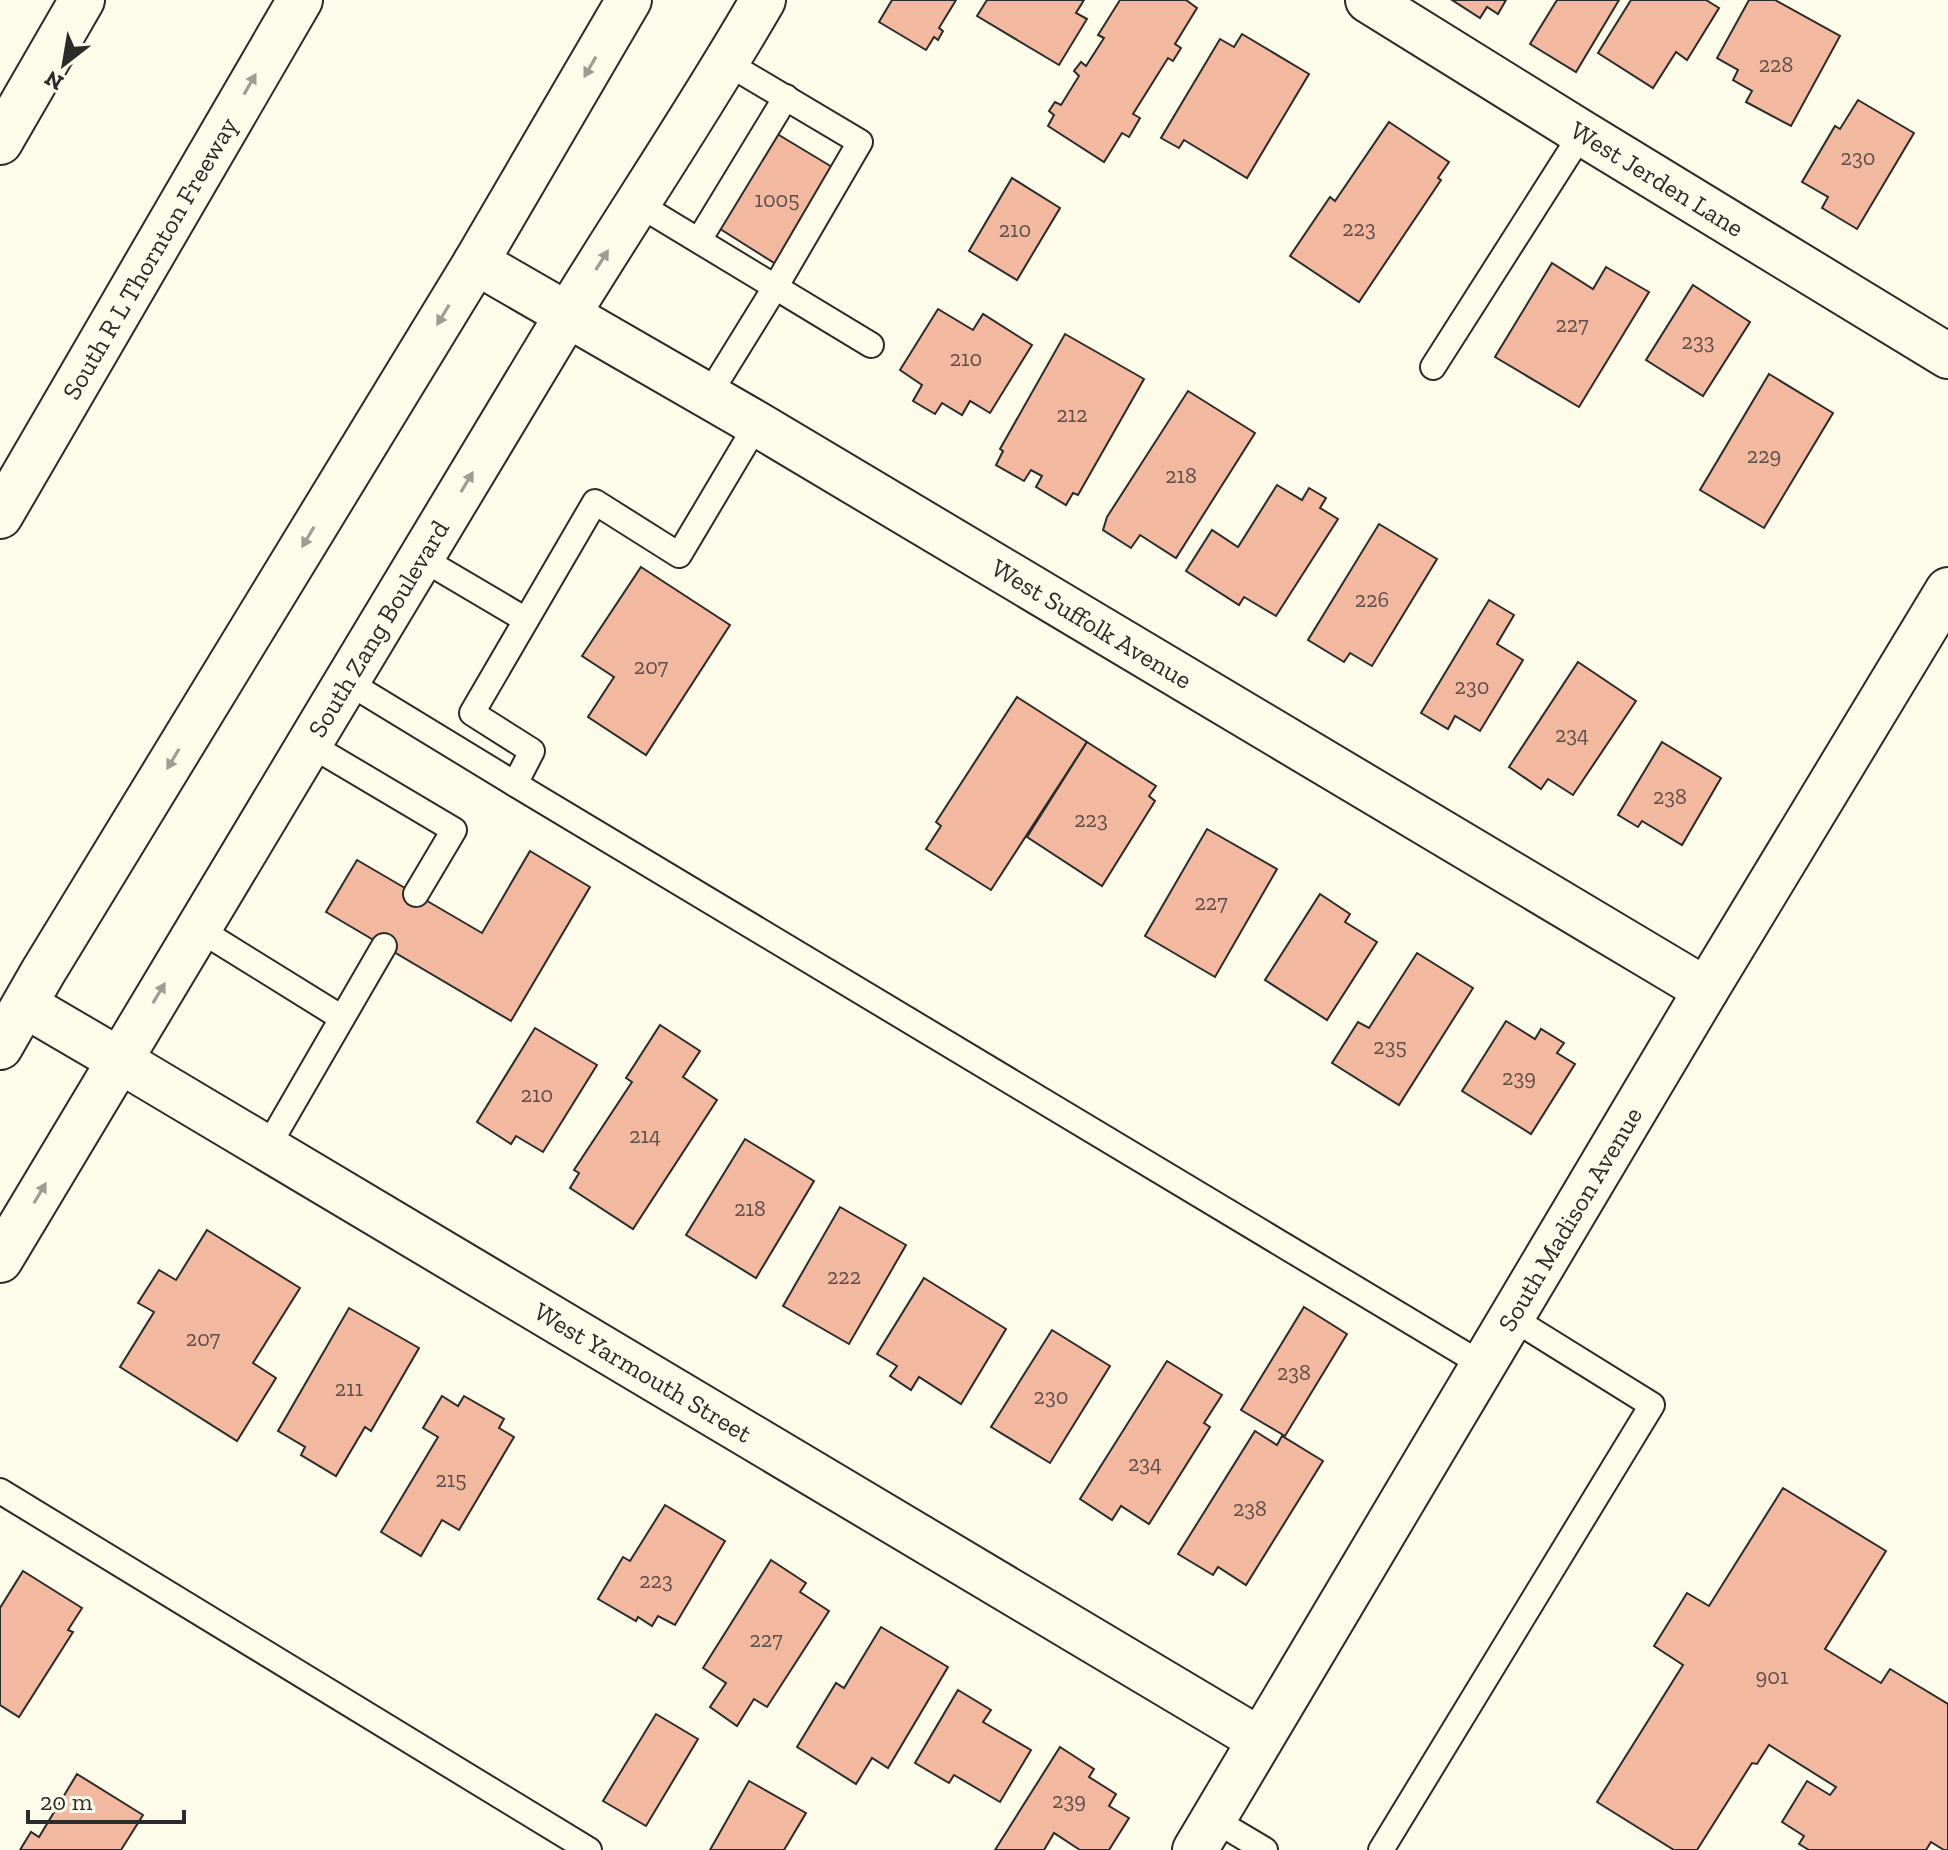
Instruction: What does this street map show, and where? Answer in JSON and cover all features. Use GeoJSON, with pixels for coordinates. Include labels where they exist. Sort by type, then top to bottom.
{"type":"FeatureCollection","features":[{"type":"Feature","properties":{"kind":"main road"},"geometry":{"type":"LineString","coordinates":[[0,142],[82,0]]}},
{"type":"Feature","properties":{"kind":"main road","name":"South R L Thornton Freeway"},"geometry":{"type":"LineString","coordinates":[[0,516],[300,0]]}},
{"type":"Feature","properties":{"kind":"main road"},"geometry":{"type":"LineString","coordinates":[[0,1047],[476,262],[629,0]]}},
{"type":"Feature","properties":{"kind":"main road","name":"South Zang Boulevard"},"geometry":{"type":"LineString","coordinates":[[0,1260],[346,681],[763,0]]}},
{"type":"Feature","properties":{"kind":"main road","name":"West Jerden Lane"},"geometry":{"type":"LineString","coordinates":[[1368,0],[1948,356]]}},
{"type":"Feature","properties":{"kind":"main road","name":"West Suffolk Avenue"},"geometry":{"type":"LineString","coordinates":[[476,262],[757,424],[1706,990]]}},
{"type":"Feature","properties":{"kind":"main road","name":"South Madison Avenue"},"geometry":{"type":"LineString","coordinates":[[1204,1835],[1706,990],[1948,590]]}},
{"type":"Feature","properties":{"kind":"main road","name":"West Yarmouth Street"},"geometry":{"type":"LineString","coordinates":[[25,1005],[1260,1740]]}},
{"type":"Feature","properties":{"kind":"lane"},"geometry":{"type":"LineString","coordinates":[[708,396],[860,142],[727,63]]}},
{"type":"Feature","properties":{"kind":"lane"},"geometry":{"type":"LineString","coordinates":[[699,240],[786,97]]}},
{"type":"Feature","properties":{"kind":"lane"},"geometry":{"type":"LineString","coordinates":[[1433,367],[1582,133]]}},
{"type":"Feature","properties":{"kind":"lane"},"geometry":{"type":"LineString","coordinates":[[638,204],[871,345]]}},
{"type":"Feature","properties":{"kind":"lane"},"geometry":{"type":"LineString","coordinates":[[515,784],[532,751],[472,713],[595,502],[679,555],[757,424]]}},
{"type":"Feature","properties":{"kind":"lane"},"geometry":{"type":"LineString","coordinates":[[421,558],[526,620]]}},
{"type":"Feature","properties":{"kind":"lane"},"geometry":{"type":"LineString","coordinates":[[346,681],[1483,1365]]}},
{"type":"Feature","properties":{"kind":"lane"},"geometry":{"type":"LineString","coordinates":[[309,744],[454,830],[416,894]]}},
{"type":"Feature","properties":{"kind":"lane"},"geometry":{"type":"LineString","coordinates":[[197,928],[342,1018]]}},
{"type":"Feature","properties":{"kind":"lane"},"geometry":{"type":"LineString","coordinates":[[267,1148],[384,946]]}},
{"type":"Feature","properties":{"kind":"lane"},"geometry":{"type":"LineString","coordinates":[[1381,1850],[1652,1405],[1512,1318]]}},
{"type":"Feature","properties":{"kind":"lane"},"geometry":{"type":"LineString","coordinates":[[0,1491],[589,1850]]}},
{"type":"Feature","properties":{"kind":"lane"},"geometry":{"type":"LineString","coordinates":[[1204,1835],[1265,1850]]}},
{"type":"Feature","properties":{"kind":"building"},"geometry":{"type":"Polygon","coordinates":[[[892,0],[956,0],[939,28],[943,31],[938,40],[934,37],[926,50],[879,22],[892,0]]]}},
{"type":"Feature","properties":{"kind":"building"},"geometry":{"type":"Polygon","coordinates":[[[987,0],[1084,0],[1076,13],[1087,19],[1059,65],[977,16],[987,0]]]}},
{"type":"Feature","properties":{"kind":"building"},"geometry":{"type":"Polygon","coordinates":[[[1120,0],[1186,0],[1197,8],[1175,44],[1181,48],[1173,61],[1168,58],[1133,114],[1140,118],[1129,137],[1122,133],[1104,162],[1048,126],[1054,115],[1049,111],[1055,102],[1061,105],[1079,76],[1074,71],[1081,62],[1086,66],[1104,38],[1098,35],[1120,0]]]}},
{"type":"Feature","properties":{"kind":"building"},"geometry":{"type":"Polygon","coordinates":[[[1452,0],[1506,0],[1498,14],[1487,7],[1480,18],[1452,0]]]}},
{"type":"Feature","properties":{"kind":"building"},"geometry":{"type":"Polygon","coordinates":[[[1557,0],[1619,0],[1576,72],[1530,44],[1557,0]]]}},
{"type":"Feature","properties":{"kind":"building"},"geometry":{"type":"Polygon","coordinates":[[[1631,0],[1706,0],[1719,8],[1687,60],[1676,52],[1653,88],[1598,53],[1631,0]]]}},
{"type":"Feature","properties":{"kind":"building"},"geometry":{"type":"Polygon","coordinates":[[[1749,0],[1775,0],[1840,36],[1791,126],[1746,102],[1752,91],[1733,80],[1738,70],[1717,58],[1749,0]]]}},
{"type":"Feature","properties":{"kind":"building"},"geometry":{"type":"Polygon","coordinates":[[[1242,34],[1309,74],[1247,178],[1184,140],[1179,148],[1161,138],[1220,39],[1234,47],[1242,34]]]}},
{"type":"Feature","properties":{"kind":"building"},"geometry":{"type":"Polygon","coordinates":[[[1858,100],[1914,133],[1857,229],[1822,208],[1828,197],[1802,182],[1835,126],[1840,129],[1858,100]]]}},
{"type":"Feature","properties":{"kind":"building"},"geometry":{"type":"Polygon","coordinates":[[[1389,122],[1449,162],[1438,178],[1441,180],[1359,302],[1290,256],[1330,197],[1335,201],[1389,122]]]}},
{"type":"Feature","properties":{"kind":"building"},"geometry":{"type":"Polygon","coordinates":[[[774,132],[837,170],[779,266],[717,227],[774,132]]]}},
{"type":"Feature","properties":{"kind":"building"},"geometry":{"type":"Polygon","coordinates":[[[1012,178],[1060,208],[1017,280],[969,251],[1012,178]]]}},
{"type":"Feature","properties":{"kind":"building"},"geometry":{"type":"Polygon","coordinates":[[[1552,263],[1593,289],[1606,267],[1649,292],[1579,407],[1495,357],[1552,263]]]}},
{"type":"Feature","properties":{"kind":"building"},"geometry":{"type":"Polygon","coordinates":[[[1693,285],[1750,322],[1703,396],[1646,360],[1693,285]]]}},
{"type":"Feature","properties":{"kind":"building"},"geometry":{"type":"Polygon","coordinates":[[[938,309],[973,330],[983,314],[1032,345],[990,413],[970,401],[962,415],[942,403],[935,414],[913,401],[922,385],[900,370],[938,309]]]}},
{"type":"Feature","properties":{"kind":"building"},"geometry":{"type":"Polygon","coordinates":[[[1065,334],[1144,379],[1078,495],[1073,493],[1066,505],[1036,487],[1042,476],[1031,470],[1024,481],[996,465],[1003,451],[1000,449],[1065,334]]]}},
{"type":"Feature","properties":{"kind":"building"},"geometry":{"type":"Polygon","coordinates":[[[1769,374],[1833,413],[1764,528],[1700,490],[1769,374]]]}},
{"type":"Feature","properties":{"kind":"building"},"geometry":{"type":"Polygon","coordinates":[[[1188,391],[1255,433],[1176,558],[1140,535],[1131,548],[1103,530],[1107,517],[1188,391]]]}},
{"type":"Feature","properties":{"kind":"building"},"geometry":{"type":"Polygon","coordinates":[[[1277,485],[1302,500],[1309,488],[1326,498],[1320,508],[1338,519],[1276,616],[1244,597],[1239,605],[1186,571],[1212,530],[1238,547],[1277,485]]]}},
{"type":"Feature","properties":{"kind":"building"},"geometry":{"type":"Polygon","coordinates":[[[1379,524],[1437,559],[1372,666],[1350,653],[1344,662],[1308,640],[1379,524]]]}},
{"type":"Feature","properties":{"kind":"building"},"geometry":{"type":"Polygon","coordinates":[[[641,567],[730,625],[646,755],[588,717],[614,677],[582,656],[641,567]]]}},
{"type":"Feature","properties":{"kind":"building"},"geometry":{"type":"Polygon","coordinates":[[[1489,600],[1514,615],[1497,644],[1523,660],[1480,731],[1455,716],[1448,729],[1421,713],[1489,600]]]}},
{"type":"Feature","properties":{"kind":"building"},"geometry":{"type":"Polygon","coordinates":[[[1578,662],[1636,701],[1573,795],[1548,779],[1541,789],[1509,767],[1578,662]]]}},
{"type":"Feature","properties":{"kind":"building"},"geometry":{"type":"Polygon","coordinates":[[[1017,697],[1087,742],[991,890],[926,849],[941,826],[936,822],[1017,697]]]}},
{"type":"Feature","properties":{"kind":"building"},"geometry":{"type":"Polygon","coordinates":[[[1087,742],[1156,786],[1149,796],[1155,801],[1102,886],[1027,837],[1087,742]]]}},
{"type":"Feature","properties":{"kind":"building"},"geometry":{"type":"Polygon","coordinates":[[[1662,742],[1721,778],[1682,845],[1642,821],[1638,827],[1618,815],[1662,742]]]}},
{"type":"Feature","properties":{"kind":"building"},"geometry":{"type":"Polygon","coordinates":[[[1207,829],[1277,869],[1215,977],[1145,936],[1207,829]]]}},
{"type":"Feature","properties":{"kind":"building"},"geometry":{"type":"Polygon","coordinates":[[[530,851],[590,887],[511,1021],[326,912],[357,860],[482,933],[530,851]]]}},
{"type":"Feature","properties":{"kind":"building"},"geometry":{"type":"Polygon","coordinates":[[[1320,894],[1350,914],[1345,922],[1377,942],[1327,1020],[1265,980],[1320,894]]]}},
{"type":"Feature","properties":{"kind":"building"},"geometry":{"type":"Polygon","coordinates":[[[1417,953],[1473,988],[1399,1105],[1332,1063],[1358,1022],[1369,1028],[1417,953]]]}},
{"type":"Feature","properties":{"kind":"building"},"geometry":{"type":"Polygon","coordinates":[[[1506,1021],[1535,1039],[1541,1029],[1564,1043],[1557,1053],[1575,1064],[1531,1134],[1462,1091],[1506,1021]]]}},
{"type":"Feature","properties":{"kind":"building"},"geometry":{"type":"Polygon","coordinates":[[[660,1025],[700,1051],[683,1077],[717,1100],[633,1229],[570,1188],[579,1173],[574,1170],[632,1082],[626,1078],[660,1025]]]}},
{"type":"Feature","properties":{"kind":"building"},"geometry":{"type":"Polygon","coordinates":[[[535,1028],[597,1065],[543,1152],[516,1136],[511,1144],[477,1122],[535,1028]]]}},
{"type":"Feature","properties":{"kind":"building"},"geometry":{"type":"Polygon","coordinates":[[[745,1139],[814,1181],[756,1278],[686,1235],[745,1139]]]}},
{"type":"Feature","properties":{"kind":"building"},"geometry":{"type":"Polygon","coordinates":[[[840,1207],[906,1245],[849,1344],[783,1306],[840,1207]]]}},
{"type":"Feature","properties":{"kind":"building"},"geometry":{"type":"Polygon","coordinates":[[[207,1230],[300,1288],[253,1363],[276,1378],[237,1441],[120,1367],[154,1312],[138,1303],[159,1270],[176,1280],[207,1230]]]}},
{"type":"Feature","properties":{"kind":"building"},"geometry":{"type":"Polygon","coordinates":[[[924,1278],[1006,1329],[961,1404],[919,1377],[911,1390],[890,1376],[897,1366],[877,1354],[924,1278]]]}},
{"type":"Feature","properties":{"kind":"building"},"geometry":{"type":"Polygon","coordinates":[[[1304,1307],[1347,1334],[1285,1436],[1241,1410],[1304,1307]]]}},
{"type":"Feature","properties":{"kind":"building"},"geometry":{"type":"Polygon","coordinates":[[[349,1308],[419,1348],[371,1431],[365,1427],[336,1476],[301,1455],[305,1447],[278,1431],[349,1308]]]}},
{"type":"Feature","properties":{"kind":"building"},"geometry":{"type":"Polygon","coordinates":[[[1052,1330],[1110,1366],[1050,1463],[991,1427],[1052,1330]]]}},
{"type":"Feature","properties":{"kind":"building"},"geometry":{"type":"Polygon","coordinates":[[[1167,1361],[1222,1395],[1204,1423],[1210,1427],[1149,1524],[1121,1506],[1112,1520],[1080,1499],[1167,1361]]]}},
{"type":"Feature","properties":{"kind":"building"},"geometry":{"type":"Polygon","coordinates":[[[442,1396],[458,1406],[464,1396],[504,1419],[499,1428],[514,1437],[459,1530],[442,1520],[421,1556],[381,1532],[438,1437],[423,1428],[442,1396]]]}},
{"type":"Feature","properties":{"kind":"building"},"geometry":{"type":"Polygon","coordinates":[[[1255,1431],[1277,1445],[1282,1436],[1323,1461],[1246,1585],[1218,1567],[1213,1575],[1178,1554],[1255,1431]]]}},
{"type":"Feature","properties":{"kind":"building"},"geometry":{"type":"Polygon","coordinates":[[[1783,1488],[1886,1551],[1825,1649],[1881,1683],[1890,1669],[1948,1704],[1948,1850],[1931,1842],[1926,1850],[1809,1850],[1799,1844],[1804,1836],[1782,1822],[1807,1781],[1830,1795],[1836,1787],[1769,1745],[1757,1764],[1752,1763],[1697,1850],[1674,1850],[1597,1802],[1683,1665],[1654,1646],[1687,1593],[1709,1606],[1783,1488]]]}},
{"type":"Feature","properties":{"kind":"building"},"geometry":{"type":"Polygon","coordinates":[[[665,1505],[725,1541],[675,1625],[658,1616],[652,1626],[638,1617],[636,1621],[598,1599],[623,1557],[630,1561],[665,1505]]]}},
{"type":"Feature","properties":{"kind":"building"},"geometry":{"type":"Polygon","coordinates":[[[771,1560],[806,1583],[800,1592],[829,1611],[767,1707],[754,1699],[737,1726],[710,1707],[726,1683],[703,1668],[771,1560]]]}},
{"type":"Feature","properties":{"kind":"building"},"geometry":{"type":"Polygon","coordinates":[[[23,1571],[82,1608],[68,1630],[73,1632],[19,1717],[0,1705],[0,1608],[23,1571]]]}},
{"type":"Feature","properties":{"kind":"building"},"geometry":{"type":"Polygon","coordinates":[[[881,1627],[948,1667],[888,1768],[872,1758],[856,1784],[797,1747],[836,1683],[844,1688],[881,1627]]]}},
{"type":"Feature","properties":{"kind":"building"},"geometry":{"type":"Polygon","coordinates":[[[958,1690],[991,1710],[983,1722],[1031,1750],[1000,1802],[954,1775],[949,1783],[915,1763],[958,1690]]]}},
{"type":"Feature","properties":{"kind":"building"},"geometry":{"type":"Polygon","coordinates":[[[656,1714],[698,1739],[646,1826],[603,1801],[656,1714]]]}},
{"type":"Feature","properties":{"kind":"building"},"geometry":{"type":"Polygon","coordinates":[[[1060,1747],[1094,1769],[1089,1777],[1116,1794],[1109,1806],[1129,1818],[1109,1850],[1080,1850],[1054,1833],[1044,1850],[995,1850],[1060,1747]]]}},
{"type":"Feature","properties":{"kind":"building"},"geometry":{"type":"Polygon","coordinates":[[[77,1774],[143,1815],[121,1850],[20,1850],[31,1832],[39,1837],[77,1774]]]}},
{"type":"Feature","properties":{"kind":"building"},"geometry":{"type":"Polygon","coordinates":[[[749,1781],[806,1813],[784,1850],[710,1850],[749,1781]]]}}]}
